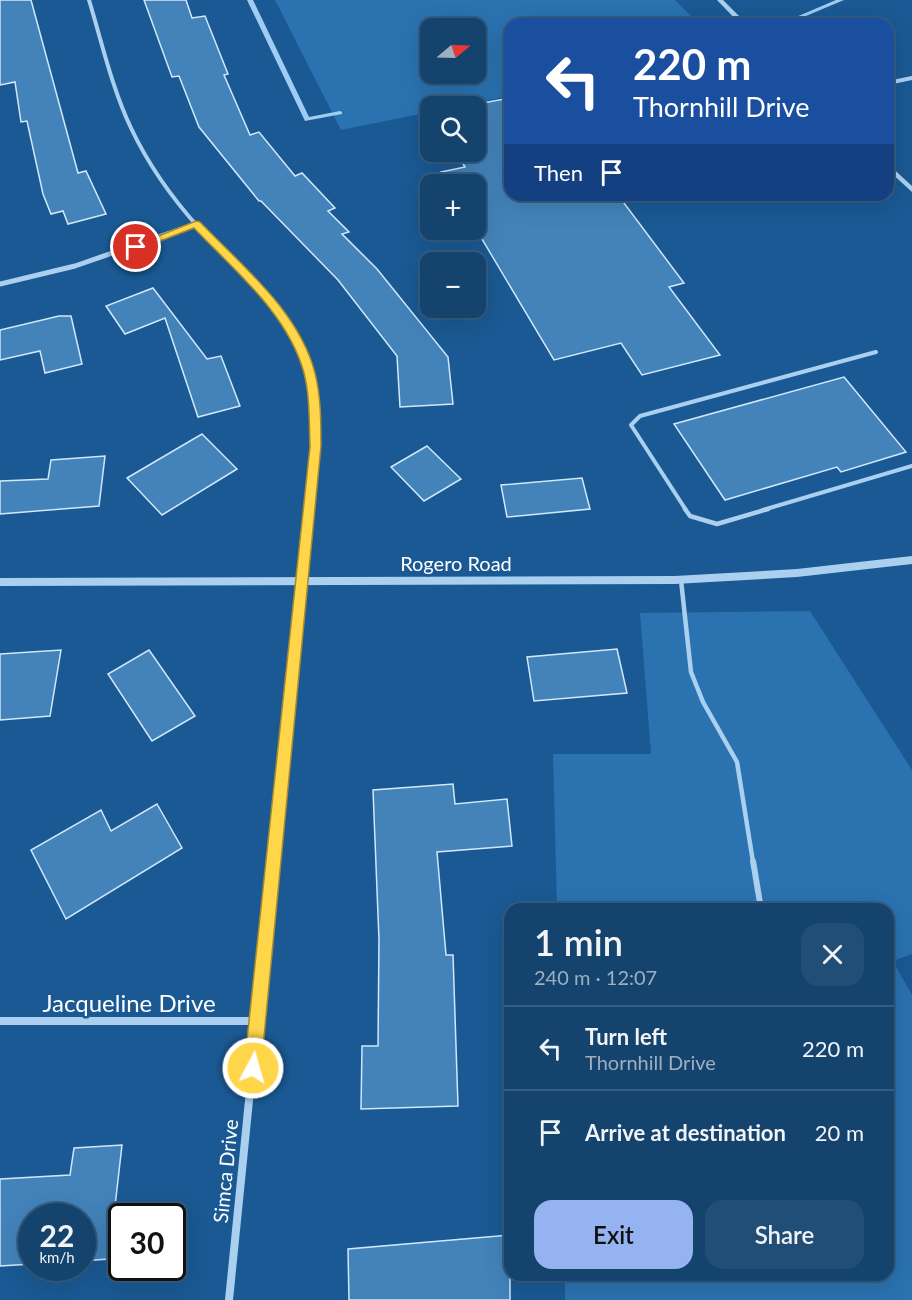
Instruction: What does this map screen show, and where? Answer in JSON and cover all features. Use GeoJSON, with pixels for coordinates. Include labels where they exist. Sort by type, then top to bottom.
{"type":"FeatureCollection","features":[{"type":"Feature","properties":{"kind":"street","name":"Simca Drive"},"geometry":{"type":"LineString","coordinates":[[88,0],[123,110],[150,163],[196,224],[274,306],[299,345],[310,374],[314,408],[315,446],[229,1300]]}},
{"type":"Feature","properties":{"kind":"street"},"geometry":{"type":"LineString","coordinates":[[720,0],[738,18]]}},
{"type":"Feature","properties":{"kind":"street"},"geometry":{"type":"LineString","coordinates":[[894,82],[912,78]]}},
{"type":"Feature","properties":{"kind":"street"},"geometry":{"type":"LineString","coordinates":[[894,172],[912,190]]}},
{"type":"Feature","properties":{"kind":"street"},"geometry":{"type":"LineString","coordinates":[[0,284],[46,275],[116,254],[196,224]]}},
{"type":"Feature","properties":{"kind":"street","name":"Rogero Road"},"geometry":{"type":"LineString","coordinates":[[0,582],[681,579],[797,573],[912,560]]}},
{"type":"Feature","properties":{"kind":"street","name":"Jacqueline Drive"},"geometry":{"type":"LineString","coordinates":[[0,1022],[257,1021]]}},
{"type":"Feature","properties":{"kind":"lane"},"geometry":{"type":"LineString","coordinates":[[876,352],[640,416],[631,426],[690,516],[717,524],[912,466]]}},
{"type":"Feature","properties":{"kind":"lane"},"geometry":{"type":"LineString","coordinates":[[681,579],[691,672],[703,702],[737,762],[760,903]]}},
{"type":"Feature","properties":{"kind":"shaded area"},"geometry":{"type":"Polygon","coordinates":[[[275,0],[675,0],[693,18],[504,18],[504,97],[486,100],[486,96],[420,96],[420,114],[341,130],[275,0]]]}},
{"type":"Feature","properties":{"kind":"shaded area"},"geometry":{"type":"Polygon","coordinates":[[[810,611],[912,770],[912,954],[894,961],[894,903],[557,903],[553,754],[651,754],[640,613],[810,611]]]}},
{"type":"Feature","properties":{"kind":"shaded area"},"geometry":{"type":"Polygon","coordinates":[[[894,963],[912,995],[912,1300],[565,1300],[565,1281],[894,1281],[894,963]]]}},
{"type":"Feature","properties":{"kind":"building"},"geometry":{"type":"Polygon","coordinates":[[[0,0],[31,0],[78,173],[86,171],[106,214],[68,224],[63,211],[51,214],[43,194],[27,121],[21,122],[15,82],[0,85],[0,0]]]}},
{"type":"Feature","properties":{"kind":"building"},"geometry":{"type":"Polygon","coordinates":[[[144,0],[186,0],[192,18],[205,16],[228,74],[224,75],[250,135],[259,132],[295,176],[302,173],[335,208],[328,211],[349,232],[342,234],[377,269],[448,357],[453,404],[400,407],[397,356],[338,280],[259,201],[199,127],[179,76],[172,77],[144,0]]]}},
{"type":"Feature","properties":{"kind":"building"},"geometry":{"type":"Polygon","coordinates":[[[504,99],[504,201],[622,201],[684,283],[669,287],[720,355],[642,375],[621,343],[554,360],[483,240],[486,240],[486,174],[442,174],[441,172],[465,167],[462,162],[486,162],[486,102],[504,99]]]}},
{"type":"Feature","properties":{"kind":"building"},"geometry":{"type":"Polygon","coordinates":[[[153,288],[207,359],[221,356],[240,406],[198,417],[165,318],[125,334],[106,306],[153,288]]]}},
{"type":"Feature","properties":{"kind":"building"},"geometry":{"type":"Polygon","coordinates":[[[59,316],[71,316],[82,364],[45,373],[40,351],[0,360],[0,330],[59,316]]]}},
{"type":"Feature","properties":{"kind":"building"},"geometry":{"type":"Polygon","coordinates":[[[844,377],[906,452],[841,472],[837,467],[725,500],[674,424],[844,377]]]}},
{"type":"Feature","properties":{"kind":"building"},"geometry":{"type":"Polygon","coordinates":[[[202,434],[237,469],[162,515],[127,478],[202,434]]]}},
{"type":"Feature","properties":{"kind":"building"},"geometry":{"type":"Polygon","coordinates":[[[427,446],[461,479],[424,501],[391,467],[427,446]]]}},
{"type":"Feature","properties":{"kind":"building"},"geometry":{"type":"Polygon","coordinates":[[[105,456],[99,506],[0,514],[0,481],[48,479],[51,460],[105,456]]]}},
{"type":"Feature","properties":{"kind":"building"},"geometry":{"type":"Polygon","coordinates":[[[582,478],[590,509],[507,517],[501,485],[582,478]]]}},
{"type":"Feature","properties":{"kind":"building"},"geometry":{"type":"Polygon","coordinates":[[[617,649],[627,693],[534,701],[527,657],[617,649]]]}},
{"type":"Feature","properties":{"kind":"building"},"geometry":{"type":"Polygon","coordinates":[[[61,650],[50,716],[0,720],[0,654],[61,650]]]}},
{"type":"Feature","properties":{"kind":"building"},"geometry":{"type":"Polygon","coordinates":[[[149,650],[195,716],[152,741],[108,674],[149,650]]]}},
{"type":"Feature","properties":{"kind":"building"},"geometry":{"type":"Polygon","coordinates":[[[453,784],[455,804],[507,799],[512,846],[437,852],[446,955],[453,955],[458,1106],[361,1109],[362,1046],[378,1046],[379,940],[373,790],[453,784]]]}},
{"type":"Feature","properties":{"kind":"building"},"geometry":{"type":"Polygon","coordinates":[[[157,804],[182,848],[66,919],[31,850],[101,810],[111,831],[157,804]]]}},
{"type":"Feature","properties":{"kind":"building"},"geometry":{"type":"Polygon","coordinates":[[[122,1145],[115,1203],[108,1203],[108,1259],[96,1260],[96,1203],[18,1203],[18,1265],[0,1266],[0,1179],[70,1175],[74,1148],[122,1145]]]}},
{"type":"Feature","properties":{"kind":"building"},"geometry":{"type":"Polygon","coordinates":[[[504,1236],[504,1281],[510,1281],[510,1300],[349,1300],[348,1249],[504,1236]]]}},
{"type":"Feature","properties":{"kind":"waterway"},"geometry":{"type":"LineString","coordinates":[[250,0],[307,120],[340,113]]}},
{"type":"Feature","properties":{"kind":"waterway"},"geometry":{"type":"LineString","coordinates":[[797,18],[841,0]]}},
{"type":"Feature","properties":{"kind":"route"},"geometry":{"type":"LineString","coordinates":[[136,247],[196,224],[274,306],[299,345],[310,374],[315,446],[253,1068]]}}]}
